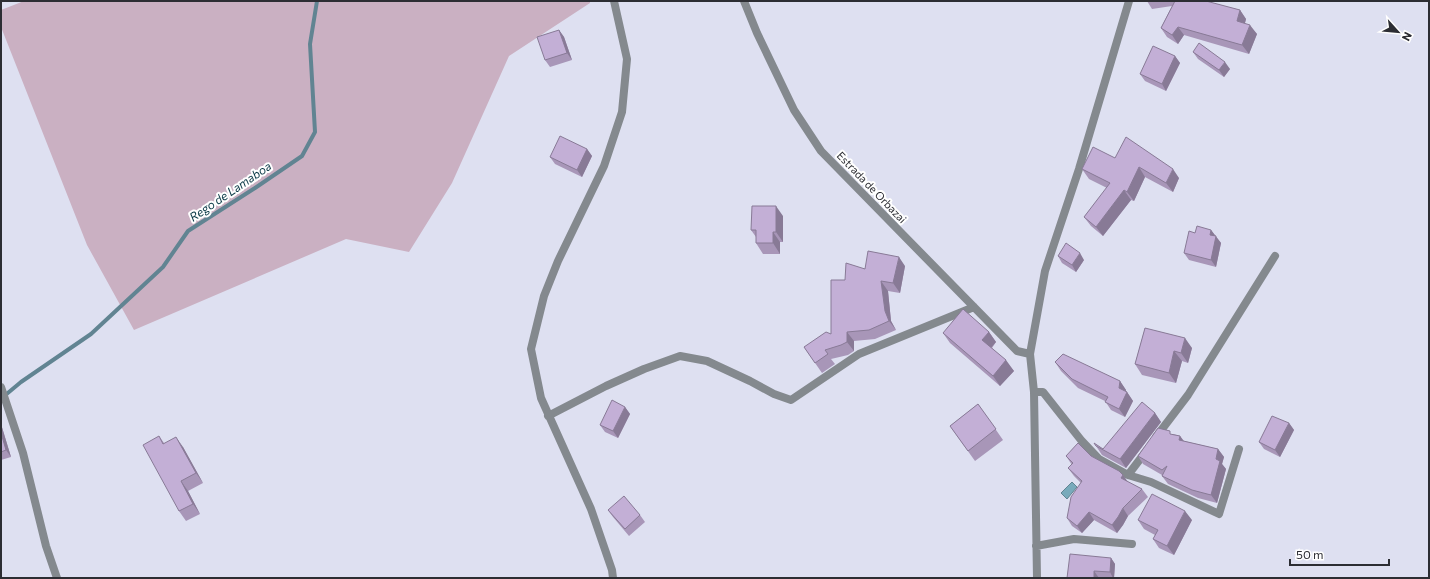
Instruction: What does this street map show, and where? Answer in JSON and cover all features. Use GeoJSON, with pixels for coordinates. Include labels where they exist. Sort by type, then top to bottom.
{"type":"FeatureCollection","features":[{"type":"Feature","properties":{"kind":"street"},"geometry":{"type":"LineString","coordinates":[[612,578],[612,570],[591,509],[541,398],[531,349],[544,296],[558,260],[604,166],[622,112],[627,59],[614,1]]}},
{"type":"Feature","properties":{"kind":"street","name":"Estrada de Orbazai"},"geometry":{"type":"LineString","coordinates":[[744,1],[757,33],[794,110],[822,151],[1018,350],[1030,354]]}},
{"type":"Feature","properties":{"kind":"street"},"geometry":{"type":"LineString","coordinates":[[1037,578],[1034,392],[1030,354],[1045,271],[1079,169],[1129,1]]}},
{"type":"Feature","properties":{"kind":"street"},"geometry":{"type":"LineString","coordinates":[[1128,475],[1188,395],[1275,256]]}},
{"type":"Feature","properties":{"kind":"street"},"geometry":{"type":"LineString","coordinates":[[548,416],[606,386],[644,369],[680,356],[707,361],[750,380],[774,394],[791,400],[859,354],[974,307]]}},
{"type":"Feature","properties":{"kind":"street"},"geometry":{"type":"LineString","coordinates":[[1,387],[23,453],[46,546],[57,578]]}},
{"type":"Feature","properties":{"kind":"street"},"geometry":{"type":"LineString","coordinates":[[1034,392],[1043,392],[1081,440],[1099,459],[1128,475],[1151,482],[1218,514],[1239,449]]}},
{"type":"Feature","properties":{"kind":"street"},"geometry":{"type":"LineString","coordinates":[[1036,546],[1074,539],[1132,544]]}},
{"type":"Feature","properties":{"kind":"shaded area"},"geometry":{"type":"Polygon","coordinates":[[[24,1],[590,1],[590,3],[509,56],[452,183],[409,252],[346,239],[134,330],[87,245],[1,27],[1,10],[24,1]]]}},
{"type":"Feature","properties":{"kind":"water"},"geometry":{"type":"Polygon","coordinates":[[[1072,482],[1077,487],[1067,499],[1061,493],[1072,482]]]}},
{"type":"Feature","properties":{"kind":"building"},"geometry":{"type":"Polygon","coordinates":[[[1175,1],[1206,1],[1240,10],[1237,21],[1250,25],[1242,45],[1178,27],[1172,35],[1161,28],[1175,1]]]}},
{"type":"Feature","properties":{"kind":"building"},"geometry":{"type":"Polygon","coordinates":[[[559,30],[567,53],[545,60],[537,37],[559,30]]]}},
{"type":"Feature","properties":{"kind":"building"},"geometry":{"type":"Polygon","coordinates":[[[1199,43],[1225,62],[1219,70],[1193,52],[1199,43]]]}},
{"type":"Feature","properties":{"kind":"building"},"geometry":{"type":"Polygon","coordinates":[[[1153,46],[1175,56],[1162,84],[1140,74],[1153,46]]]}},
{"type":"Feature","properties":{"kind":"building"},"geometry":{"type":"Polygon","coordinates":[[[560,136],[587,149],[577,170],[550,157],[560,136]]]}},
{"type":"Feature","properties":{"kind":"building"},"geometry":{"type":"Polygon","coordinates":[[[1126,137],[1173,169],[1166,183],[1139,167],[1127,192],[1124,190],[1096,227],[1084,217],[1110,183],[1082,169],[1093,147],[1115,158],[1126,137]]]}},
{"type":"Feature","properties":{"kind":"building"},"geometry":{"type":"Polygon","coordinates":[[[752,206],[776,206],[776,232],[773,232],[773,243],[756,243],[756,230],[751,230],[752,206]]]}},
{"type":"Feature","properties":{"kind":"building"},"geometry":{"type":"Polygon","coordinates":[[[1197,226],[1211,230],[1210,235],[1216,236],[1211,260],[1184,253],[1189,231],[1195,233],[1197,226]]]}},
{"type":"Feature","properties":{"kind":"building"},"geometry":{"type":"Polygon","coordinates":[[[1066,243],[1080,253],[1072,265],[1058,256],[1066,243]]]}},
{"type":"Feature","properties":{"kind":"building"},"geometry":{"type":"Polygon","coordinates":[[[868,251],[899,257],[893,283],[881,281],[885,311],[889,321],[869,330],[847,332],[847,342],[825,350],[828,354],[815,363],[804,347],[826,332],[831,334],[831,280],[845,280],[846,263],[865,269],[868,251]]]}},
{"type":"Feature","properties":{"kind":"building"},"geometry":{"type":"Polygon","coordinates":[[[963,309],[989,332],[982,340],[1006,360],[993,376],[943,333],[963,309]]]}},
{"type":"Feature","properties":{"kind":"building"},"geometry":{"type":"Polygon","coordinates":[[[1145,328],[1185,338],[1181,353],[1174,351],[1169,373],[1135,364],[1145,328]]]}},
{"type":"Feature","properties":{"kind":"building"},"geometry":{"type":"Polygon","coordinates":[[[1063,354],[1120,381],[1119,388],[1127,392],[1119,409],[1105,402],[1108,397],[1072,379],[1055,362],[1063,354]]]}},
{"type":"Feature","properties":{"kind":"building"},"geometry":{"type":"Polygon","coordinates":[[[612,400],[625,407],[613,431],[600,425],[612,400]]]}},
{"type":"Feature","properties":{"kind":"building"},"geometry":{"type":"Polygon","coordinates":[[[1142,402],[1155,413],[1120,459],[1096,446],[1094,443],[1103,449],[1142,402]]]}},
{"type":"Feature","properties":{"kind":"building"},"geometry":{"type":"Polygon","coordinates":[[[978,404],[996,429],[968,451],[950,426],[978,404]]]}},
{"type":"Feature","properties":{"kind":"building"},"geometry":{"type":"Polygon","coordinates":[[[1272,416],[1289,423],[1275,450],[1259,442],[1272,416]]]}},
{"type":"Feature","properties":{"kind":"building"},"geometry":{"type":"Polygon","coordinates":[[[1158,428],[1170,431],[1170,434],[1180,436],[1179,440],[1218,449],[1216,459],[1220,461],[1211,495],[1192,490],[1162,476],[1167,466],[1162,470],[1138,456],[1158,428]]]}},
{"type":"Feature","properties":{"kind":"building"},"geometry":{"type":"Polygon","coordinates":[[[1,433],[6,450],[1,452],[1,433]]]}},
{"type":"Feature","properties":{"kind":"building"},"geometry":{"type":"Polygon","coordinates":[[[159,436],[163,444],[176,437],[196,473],[181,481],[193,504],[179,511],[143,445],[159,436]]]}},
{"type":"Feature","properties":{"kind":"building"},"geometry":{"type":"Polygon","coordinates":[[[1078,443],[1091,456],[1119,471],[1123,475],[1121,478],[1142,489],[1123,508],[1112,525],[1089,512],[1077,526],[1067,518],[1071,497],[1082,481],[1068,468],[1073,463],[1066,456],[1078,443]]]}},
{"type":"Feature","properties":{"kind":"building"},"geometry":{"type":"Polygon","coordinates":[[[1152,494],[1185,511],[1167,546],[1153,539],[1158,530],[1138,520],[1152,494]]]}},
{"type":"Feature","properties":{"kind":"building"},"geometry":{"type":"Polygon","coordinates":[[[624,496],[640,515],[625,529],[608,510],[624,496]]]}},
{"type":"Feature","properties":{"kind":"building"},"geometry":{"type":"Polygon","coordinates":[[[1070,554],[1111,558],[1110,572],[1094,571],[1094,578],[1067,578],[1070,554]]]}},
{"type":"Feature","properties":{"kind":"waterway","name":"Rego de Lamaboa"},"geometry":{"type":"LineString","coordinates":[[3,397],[21,382],[91,334],[163,267],[188,231],[302,156],[315,132],[310,44],[317,1]]}}]}
